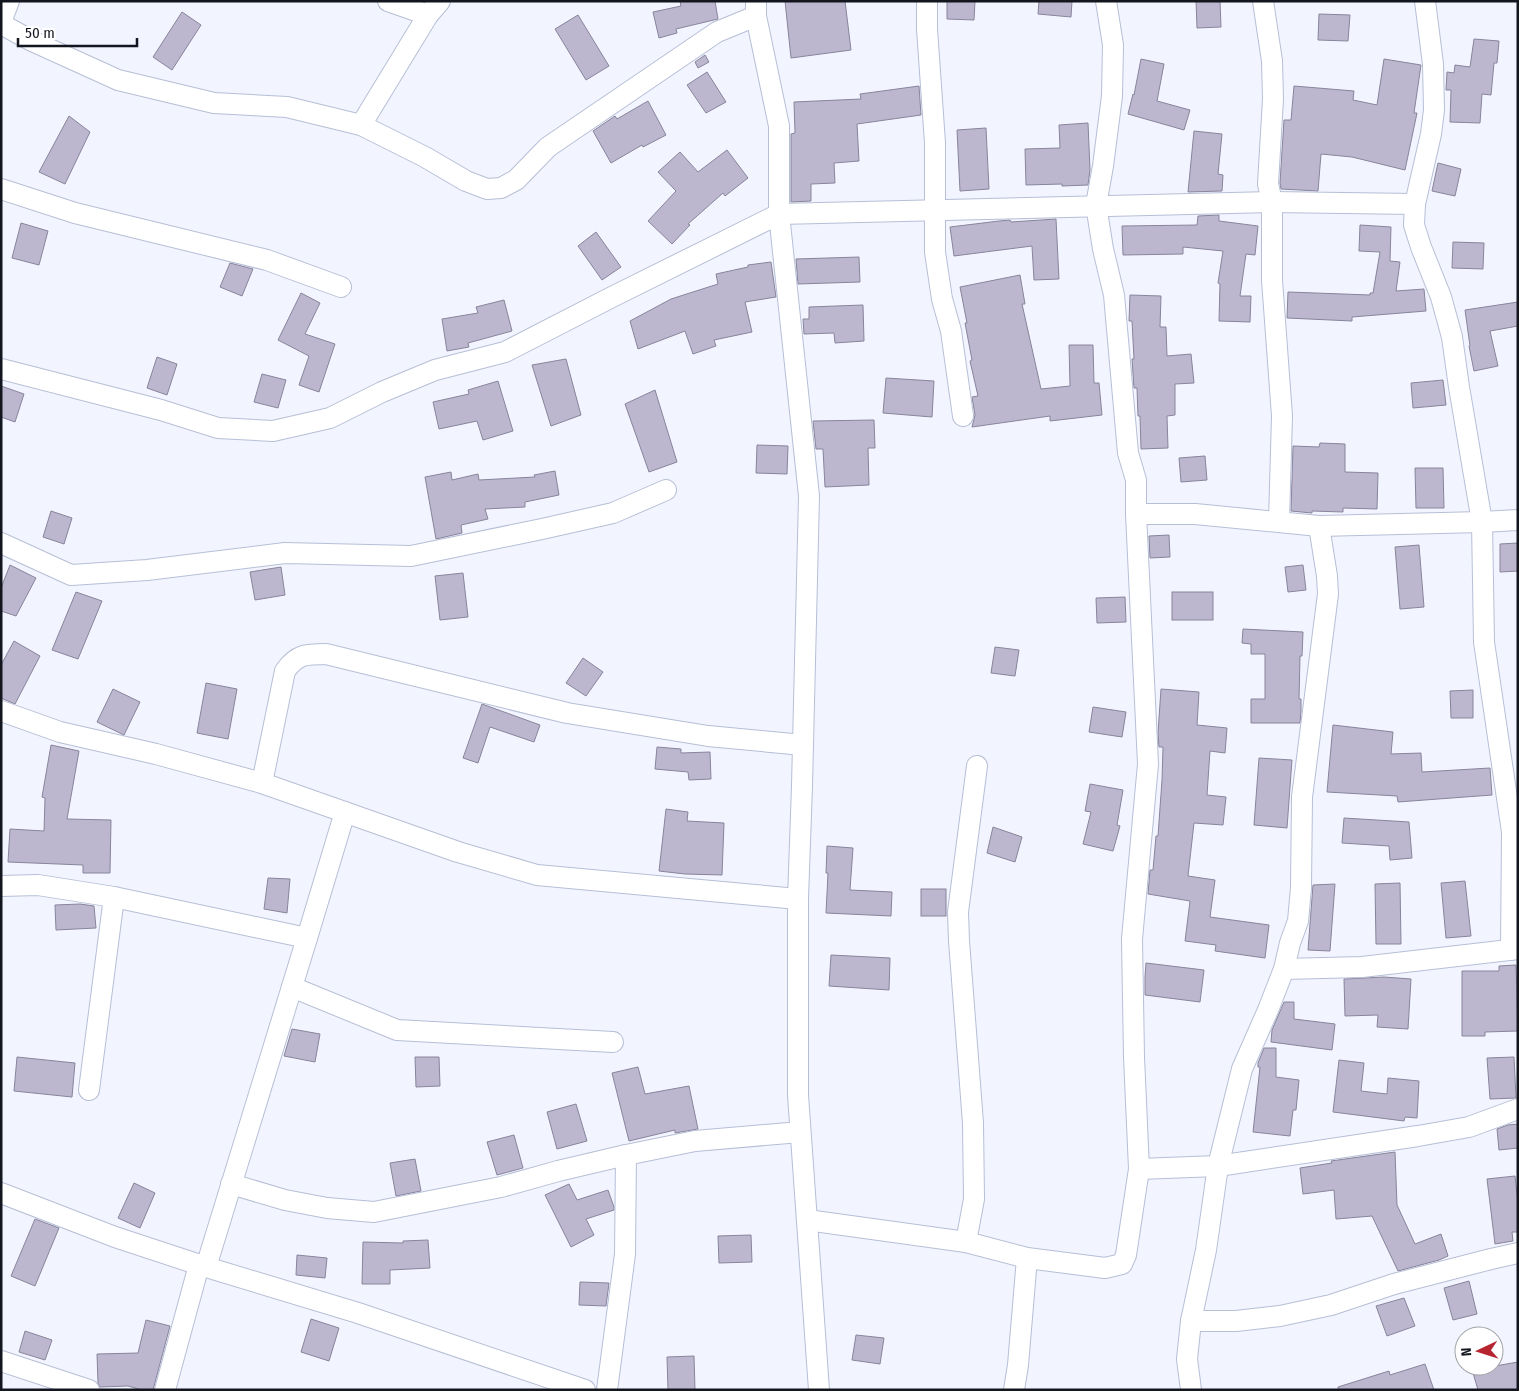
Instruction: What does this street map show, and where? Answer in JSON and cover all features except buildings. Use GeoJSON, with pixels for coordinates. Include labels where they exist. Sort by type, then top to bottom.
{"type":"FeatureCollection","features":[{"type":"Feature","properties":{"kind":"street"},"geometry":{"type":"LineString","coordinates":[[9,1],[1,23],[32,41],[118,80],[214,103],[287,107],[361,125],[425,157],[466,181],[487,189],[501,188],[516,180],[548,147],[756,8],[779,126],[779,214],[809,496],[798,899],[798,1095],[819,1390]]}},
{"type":"Feature","properties":{"kind":"street"},"geometry":{"type":"LineString","coordinates":[[361,125],[434,8],[388,1]]}},
{"type":"Feature","properties":{"kind":"street"},"geometry":{"type":"LineString","coordinates":[[927,1],[927,30],[935,143],[935,252],[942,299],[951,331],[963,416]]}},
{"type":"Feature","properties":{"kind":"street"},"geometry":{"type":"LineString","coordinates":[[807,1220],[966,1242],[1026,1258],[1105,1268],[1122,1264],[1126,1255],[1139,1168],[1134,1057],[1132,939],[1148,764],[1136,480],[1128,453],[1114,295],[1096,205],[1112,96],[1113,45],[1106,1]]}},
{"type":"Feature","properties":{"kind":"street"},"geometry":{"type":"LineString","coordinates":[[1263,1],[1272,61],[1273,99],[1268,184],[1272,202],[1272,280],[1282,416],[1279,521]]}},
{"type":"Feature","properties":{"kind":"street"},"geometry":{"type":"LineString","coordinates":[[1284,969],[1362,967],[1514,950],[1512,832],[1484,642],[1482,522],[1460,396],[1452,337],[1441,297],[1414,225],[1415,204],[1431,134],[1434,110],[1433,64],[1425,1]]}},
{"type":"Feature","properties":{"kind":"street"},"geometry":{"type":"LineString","coordinates":[[1,189],[75,213],[267,260],[342,287]]}},
{"type":"Feature","properties":{"kind":"street"},"geometry":{"type":"LineString","coordinates":[[1,369],[161,410],[218,428],[273,431],[330,418],[382,392],[435,370],[505,352],[779,214],[1272,202],[1415,204]]}},
{"type":"Feature","properties":{"kind":"street"},"geometry":{"type":"LineString","coordinates":[[1,543],[71,575],[147,570],[285,553],[411,556],[613,513],[666,490]]}},
{"type":"Feature","properties":{"kind":"street"},"geometry":{"type":"LineString","coordinates":[[1136,514],[1195,514],[1319,526],[1518,520]]}},
{"type":"Feature","properties":{"kind":"street"},"geometry":{"type":"LineString","coordinates":[[1191,1390],[1188,1359],[1191,1322],[1206,1250],[1218,1166],[1242,1069],[1284,969],[1298,920],[1301,888],[1302,797],[1328,594],[1319,526]]}},
{"type":"Feature","properties":{"kind":"street"},"geometry":{"type":"LineString","coordinates":[[262,783],[285,671],[292,661],[306,654],[326,654],[567,713],[708,736],[803,745]]}},
{"type":"Feature","properties":{"kind":"street"},"geometry":{"type":"LineString","coordinates":[[1,711],[60,732],[156,754],[262,783],[458,852],[537,875],[798,899]]}},
{"type":"Feature","properties":{"kind":"street"},"geometry":{"type":"LineString","coordinates":[[966,1242],[974,1199],[973,1123],[958,912],[977,766]]}},
{"type":"Feature","properties":{"kind":"street"},"geometry":{"type":"LineString","coordinates":[[165,1390],[202,1266],[231,1184],[308,938],[345,812]]}},
{"type":"Feature","properties":{"kind":"street"},"geometry":{"type":"LineString","coordinates":[[1,886],[38,885],[114,897],[308,938]]}},
{"type":"Feature","properties":{"kind":"street"},"geometry":{"type":"LineString","coordinates":[[89,1090],[114,897]]}},
{"type":"Feature","properties":{"kind":"street"},"geometry":{"type":"LineString","coordinates":[[292,987],[397,1030],[613,1042]]}},
{"type":"Feature","properties":{"kind":"street"},"geometry":{"type":"LineString","coordinates":[[1139,1168],[1218,1166],[1418,1136],[1468,1126],[1518,1109]]}},
{"type":"Feature","properties":{"kind":"street"},"geometry":{"type":"LineString","coordinates":[[231,1184],[285,1200],[327,1208],[374,1212],[501,1187],[558,1171],[695,1141],[800,1132]]}},
{"type":"Feature","properties":{"kind":"street"},"geometry":{"type":"LineString","coordinates":[[607,1390],[625,1254],[626,1155]]}},
{"type":"Feature","properties":{"kind":"street"},"geometry":{"type":"LineString","coordinates":[[1,1193],[115,1237],[202,1266],[358,1313],[585,1390]]}},
{"type":"Feature","properties":{"kind":"street"},"geometry":{"type":"LineString","coordinates":[[1191,1322],[1236,1321],[1289,1314],[1331,1305],[1394,1284],[1518,1253]]}},
{"type":"Feature","properties":{"kind":"street"},"geometry":{"type":"LineString","coordinates":[[1014,1390],[1018,1365],[1026,1258]]}},
{"type":"Feature","properties":{"kind":"street"},"geometry":{"type":"LineString","coordinates":[[1,1361],[89,1390]]}}]}
